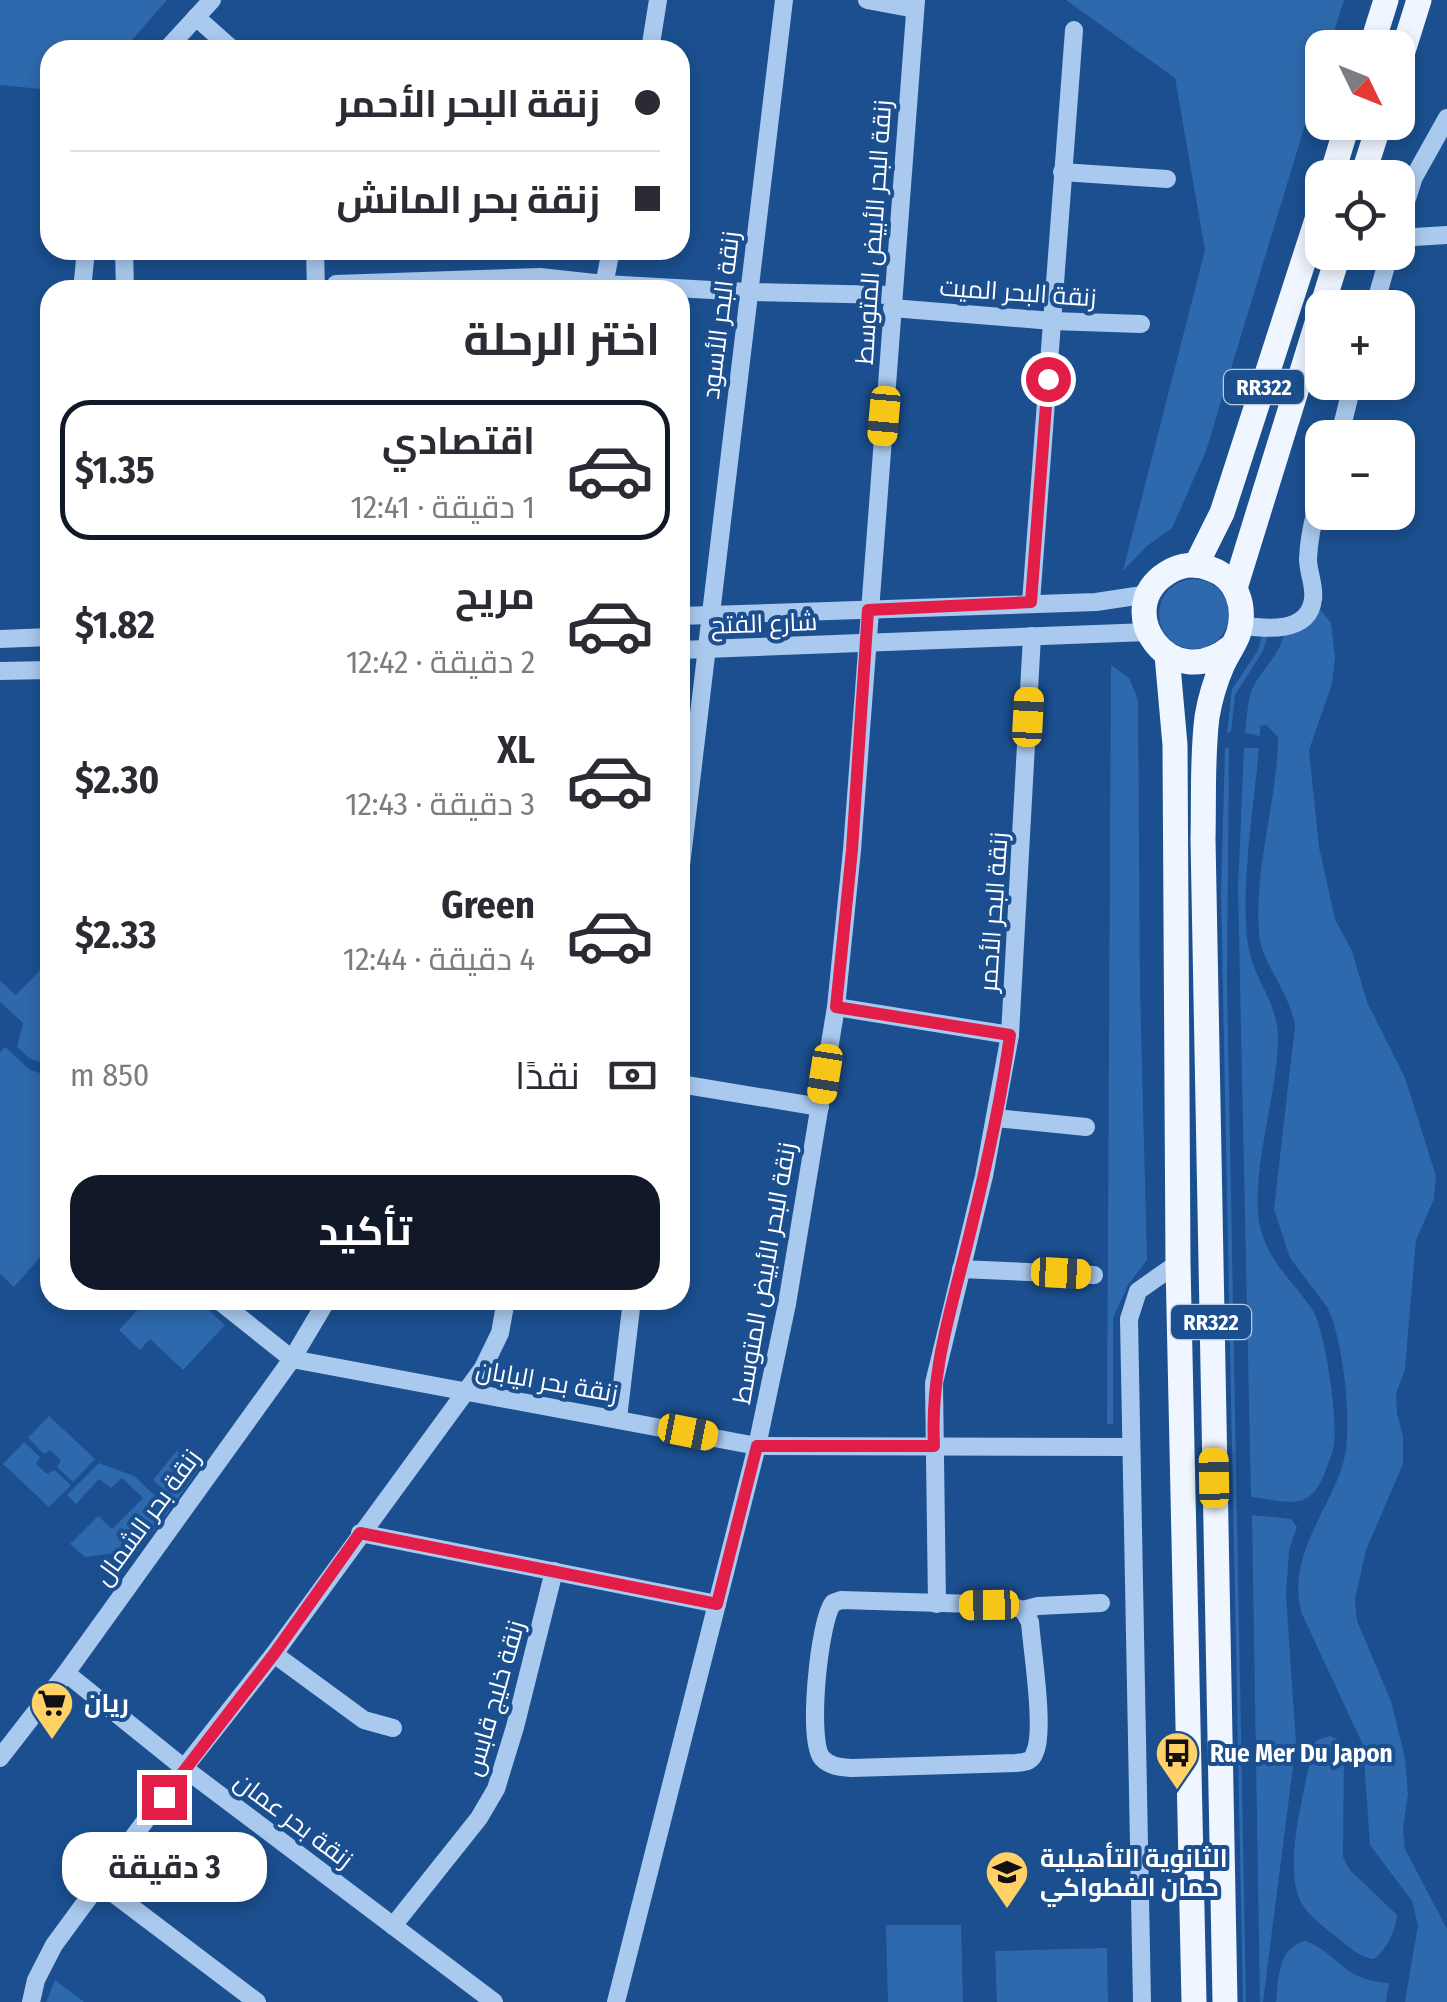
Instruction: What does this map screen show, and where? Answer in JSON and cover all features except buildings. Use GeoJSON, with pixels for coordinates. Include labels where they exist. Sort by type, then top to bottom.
{"type":"FeatureCollection","features":[{"type":"Feature","properties":{"kind":"main road"},"geometry":{"type":"LineString","coordinates":[[1377,30],[1386,0]]}},
{"type":"Feature","properties":{"kind":"main road"},"geometry":{"type":"LineString","coordinates":[[1410,30],[1419,0]]}},
{"type":"Feature","properties":{"kind":"main road","name":"RR322"},"geometry":{"type":"LineString","coordinates":[[1196,565],[1222,513],[1305,257]]}},
{"type":"Feature","properties":{"kind":"main road","name":"RR322"},"geometry":{"type":"LineString","coordinates":[[1225,2002],[1203,839],[1208,712],[1236,636],[1242,607],[1235,588],[1333,270]]}},
{"type":"Feature","properties":{"kind":"main road"},"geometry":{"type":"LineString","coordinates":[[1235,588],[1218,572],[1196,565],[1168,572],[1149,594],[1145,607],[1148,632],[1158,649],[1193,663],[1207,662],[1236,636]]}},
{"type":"Feature","properties":{"kind":"main road","name":"RR322"},"geometry":{"type":"LineString","coordinates":[[1167,654],[1175,745],[1178,1263],[1194,2002]]}},
{"type":"Feature","properties":{"kind":"street"},"geometry":{"type":"LineString","coordinates":[[175,40],[212,0]]}},
{"type":"Feature","properties":{"kind":"street"},"geometry":{"type":"LineString","coordinates":[[652,40],[658,0]]}},
{"type":"Feature","properties":{"kind":"street","name":"زنقة البحر الأسود"},"geometry":{"type":"LineString","coordinates":[[690,788],[784,0]]}},
{"type":"Feature","properties":{"kind":"street"},"geometry":{"type":"LineString","coordinates":[[867,0],[915,5]]}},
{"type":"Feature","properties":{"kind":"street","name":"زنقة البحر الأبيض المتوسط"},"geometry":{"type":"LineString","coordinates":[[616,2002],[757,1446],[787,1304],[836,1007],[852,850],[915,5]]}},
{"type":"Feature","properties":{"kind":"street"},"geometry":{"type":"LineString","coordinates":[[196,18],[221,40]]}},
{"type":"Feature","properties":{"kind":"street"},"geometry":{"type":"LineString","coordinates":[[1031,602],[1074,30]]}},
{"type":"Feature","properties":{"kind":"street"},"geometry":{"type":"LineString","coordinates":[[1415,176],[1447,118]]}},
{"type":"Feature","properties":{"kind":"street"},"geometry":{"type":"LineString","coordinates":[[1062,172],[1167,179]]}},
{"type":"Feature","properties":{"kind":"street"},"geometry":{"type":"LineString","coordinates":[[1415,237],[1447,235]]}},
{"type":"Feature","properties":{"kind":"street"},"geometry":{"type":"LineString","coordinates":[[315,260],[331,280]]}},
{"type":"Feature","properties":{"kind":"street","name":"زنقة البحر الميت"},"geometry":{"type":"LineString","coordinates":[[478,280],[559,280]]}},
{"type":"Feature","properties":{"kind":"street","name":"زنقة البحر الميت"},"geometry":{"type":"LineString","coordinates":[[690,290],[893,302],[1052,321],[1142,324]]}},
{"type":"Feature","properties":{"kind":"street"},"geometry":{"type":"LineString","coordinates":[[1236,636],[1282,628],[1298,622],[1308,612],[1313,599],[1308,562],[1312,530]]}},
{"type":"Feature","properties":{"kind":"street"},"geometry":{"type":"LineString","coordinates":[[690,616],[1096,602],[1149,594]]}},
{"type":"Feature","properties":{"kind":"street","name":"شارع الفتح"},"geometry":{"type":"LineString","coordinates":[[690,650],[1148,632]]}},
{"type":"Feature","properties":{"kind":"street","name":"زنقة البحر الأحمر"},"geometry":{"type":"LineString","coordinates":[[937,1604],[934,1383],[996,1118],[1010,1035],[1032,636]]}},
{"type":"Feature","properties":{"kind":"street"},"geometry":{"type":"LineString","coordinates":[[0,638],[40,637]]}},
{"type":"Feature","properties":{"kind":"street"},"geometry":{"type":"LineString","coordinates":[[0,671],[40,670]]}},
{"type":"Feature","properties":{"kind":"street"},"geometry":{"type":"LineString","coordinates":[[836,1007],[1010,1035]]}},
{"type":"Feature","properties":{"kind":"street"},"geometry":{"type":"LineString","coordinates":[[690,1086],[820,1107]]}},
{"type":"Feature","properties":{"kind":"street"},"geometry":{"type":"LineString","coordinates":[[996,1118],[1086,1127]]}},
{"type":"Feature","properties":{"kind":"street"},"geometry":{"type":"LineString","coordinates":[[1142,2002],[1130,1309],[1145,1283],[1178,1263]]}},
{"type":"Feature","properties":{"kind":"street"},"geometry":{"type":"LineString","coordinates":[[961,1268],[1094,1275]]}},
{"type":"Feature","properties":{"kind":"street","name":"زنقة بحر اليابان"},"geometry":{"type":"LineString","coordinates":[[231,1310],[292,1359],[757,1446],[1130,1447]]}},
{"type":"Feature","properties":{"kind":"street","name":"زنقة بحر الشمال"},"geometry":{"type":"LineString","coordinates":[[0,1758],[66,1674],[292,1359],[321,1310]]}},
{"type":"Feature","properties":{"kind":"street"},"geometry":{"type":"LineString","coordinates":[[31,2002],[36,1980],[54,1945],[184,1768],[274,1654],[464,1392],[493,1350],[505,1310]]}},
{"type":"Feature","properties":{"kind":"street"},"geometry":{"type":"LineString","coordinates":[[618,1418],[631,1310]]}},
{"type":"Feature","properties":{"kind":"street"},"geometry":{"type":"LineString","coordinates":[[360,1533],[717,1604]]}},
{"type":"Feature","properties":{"kind":"street","name":"زنقة خليج قابس"},"geometry":{"type":"LineString","coordinates":[[393,1926],[479,1818],[496,1789],[516,1728],[554,1570]]}},
{"type":"Feature","properties":{"kind":"street"},"geometry":{"type":"LineString","coordinates":[[1023,1610],[1030,1622],[1037,1707],[1037,1748],[1028,1761],[852,1768],[828,1763],[816,1746],[814,1734],[824,1622],[833,1602],[1008,1606],[1023,1610],[1101,1604]]}},
{"type":"Feature","properties":{"kind":"street"},"geometry":{"type":"LineString","coordinates":[[274,1654],[364,1720],[393,1728]]}},
{"type":"Feature","properties":{"kind":"street","name":"زنقة بحر عمان"},"geometry":{"type":"LineString","coordinates":[[66,1674],[494,2002]]}},
{"type":"Feature","properties":{"kind":"street"},"geometry":{"type":"LineString","coordinates":[[101,1884],[257,2002]]}},
{"type":"Feature","properties":{"kind":"shaded area"},"geometry":{"type":"Polygon","coordinates":[[[0,0],[167,0],[132,40],[40,40],[40,89],[0,85],[0,0]]]}},
{"type":"Feature","properties":{"kind":"shaded area"},"geometry":{"type":"Polygon","coordinates":[[[1066,0],[1344,0],[1334,30],[1305,30],[1305,125],[1206,451],[1172,528],[1123,571],[1205,250],[1175,78],[1066,0]]]}},
{"type":"Feature","properties":{"kind":"shaded area"},"geometry":{"type":"Polygon","coordinates":[[[1194,579],[1219,589],[1229,614],[1219,639],[1194,649],[1169,639],[1159,614],[1169,589],[1194,579]]]}},
{"type":"Feature","properties":{"kind":"shaded area"},"geometry":{"type":"Polygon","coordinates":[[[1318,607],[1331,623],[1335,657],[1332,684],[1309,750],[1319,847],[1335,919],[1352,951],[1367,1002],[1405,1078],[1436,1176],[1434,1199],[1416,1240],[1405,1369],[1396,1394],[1403,1464],[1366,1550],[1355,1599],[1357,1621],[1391,1701],[1405,1758],[1405,1849],[1447,1929],[1447,2002],[1405,2002],[1418,1925],[1412,1901],[1370,1845],[1363,1745],[1302,1614],[1298,1594],[1303,1556],[1346,1452],[1346,1394],[1333,1321],[1290,1258],[1274,1209],[1295,1026],[1259,933],[1260,884],[1278,738],[1267,725],[1260,726],[1260,736],[1245,733],[1254,685],[1284,635],[1306,627],[1318,607]]]}},
{"type":"Feature","properties":{"kind":"shaded area"},"geometry":{"type":"Polygon","coordinates":[[[1263,634],[1268,634],[1263,651],[1235,695],[1231,732],[1227,733],[1232,689],[1257,652],[1263,634]]]}},
{"type":"Feature","properties":{"kind":"shaded area"},"geometry":{"type":"Polygon","coordinates":[[[1111,665],[1129,678],[1138,700],[1147,1260],[1128,1285],[1113,1318],[1113,1424],[1107,1424],[1111,665]]]}},
{"type":"Feature","properties":{"kind":"shaded area"},"geometry":{"type":"Polygon","coordinates":[[[1225,748],[1229,748],[1227,982],[1246,2002],[1221,894],[1225,748]]]}},
{"type":"Feature","properties":{"kind":"shaded area"},"geometry":{"type":"Polygon","coordinates":[[[1244,748],[1259,748],[1247,874],[1248,945],[1274,1013],[1278,1038],[1258,1183],[1260,1226],[1275,1261],[1317,1319],[1326,1353],[1335,1431],[1319,1485],[1305,1499],[1287,1502],[1251,1497],[1238,888],[1244,748]]]}},
{"type":"Feature","properties":{"kind":"shaded area"},"geometry":{"type":"Polygon","coordinates":[[[40,970],[40,1062],[17,1047],[23,1023],[0,1002],[0,981],[16,995],[40,970]]]}},
{"type":"Feature","properties":{"kind":"shaded area"},"geometry":{"type":"Polygon","coordinates":[[[5,1047],[30,1070],[40,1073],[40,1257],[14,1287],[0,1274],[0,1052],[5,1047]]]}},
{"type":"Feature","properties":{"kind":"shaded area"},"geometry":{"type":"Polygon","coordinates":[[[138,1310],[209,1310],[225,1325],[183,1370],[150,1339],[140,1350],[119,1330],[138,1310]]]}},
{"type":"Feature","properties":{"kind":"shaded area"},"geometry":{"type":"Polygon","coordinates":[[[49,1416],[95,1459],[73,1482],[57,1467],[61,1460],[50,1450],[44,1454],[28,1438],[49,1416]]]}},
{"type":"Feature","properties":{"kind":"shaded area"},"geometry":{"type":"Polygon","coordinates":[[[24,1442],[40,1457],[36,1464],[47,1474],[54,1470],[71,1485],[49,1507],[3,1464],[24,1442]]]}},
{"type":"Feature","properties":{"kind":"shaded area"},"geometry":{"type":"Polygon","coordinates":[[[177,1451],[198,1470],[176,1501],[153,1480],[177,1451]]]}},
{"type":"Feature","properties":{"kind":"shaded area"},"geometry":{"type":"Polygon","coordinates":[[[99,1463],[134,1476],[170,1510],[138,1550],[85,1557],[70,1544],[98,1516],[112,1529],[143,1498],[122,1478],[111,1488],[99,1479],[76,1504],[67,1495],[99,1463]]]}},
{"type":"Feature","properties":{"kind":"shaded area"},"geometry":{"type":"Polygon","coordinates":[[[1252,1515],[1291,1519],[1297,1527],[1289,1550],[1286,1595],[1296,1743],[1263,2002],[1260,2002],[1252,1515]]]}},
{"type":"Feature","properties":{"kind":"shaded area"},"geometry":{"type":"Polygon","coordinates":[[[1330,1736],[1337,1739],[1344,1751],[1343,1857],[1349,1869],[1397,1915],[1390,1940],[1374,1959],[1353,1950],[1316,1920],[1301,1902],[1296,1886],[1297,1825],[1313,1746],[1317,1740],[1330,1736]]]}},
{"type":"Feature","properties":{"kind":"shaded area"},"geometry":{"type":"Polygon","coordinates":[[[886,1925],[961,1925],[963,2002],[888,2002],[886,1925]]]}},
{"type":"Feature","properties":{"kind":"shaded area"},"geometry":{"type":"Polygon","coordinates":[[[1305,1941],[1360,1977],[1389,1983],[1386,2002],[1276,2002],[1284,1957],[1305,1941]]]}},
{"type":"Feature","properties":{"kind":"shaded area"},"geometry":{"type":"Polygon","coordinates":[[[1107,1948],[1108,2002],[997,2002],[995,1951],[1107,1948]]]}},
{"type":"Feature","properties":{"kind":"shaded area"},"geometry":{"type":"Polygon","coordinates":[[[55,1980],[84,2002],[46,2002],[55,1980]]]}},
{"type":"Feature","properties":{"kind":"place","name":"ريان"},"geometry":{"type":"Point","coordinates":[52,1741]}},
{"type":"Feature","properties":{"kind":"place","name":"Rue Mer Du Japon"},"geometry":{"type":"Point","coordinates":[1177,1791]}},
{"type":"Feature","properties":{"kind":"place","name":"الثانوية التأهيلية حمان الفطواكي"},"geometry":{"type":"Point","coordinates":[1007,1910]}},
{"type":"Feature","properties":{"kind":"route"},"geometry":{"type":"LineString","coordinates":[[164,1797],[274,1654],[360,1533],[717,1604],[757,1446],[934,1446],[932,1416],[939,1352],[984,1176],[1010,1035],[836,1007],[852,850],[868,610],[1031,602],[1048,379]]}}]}
